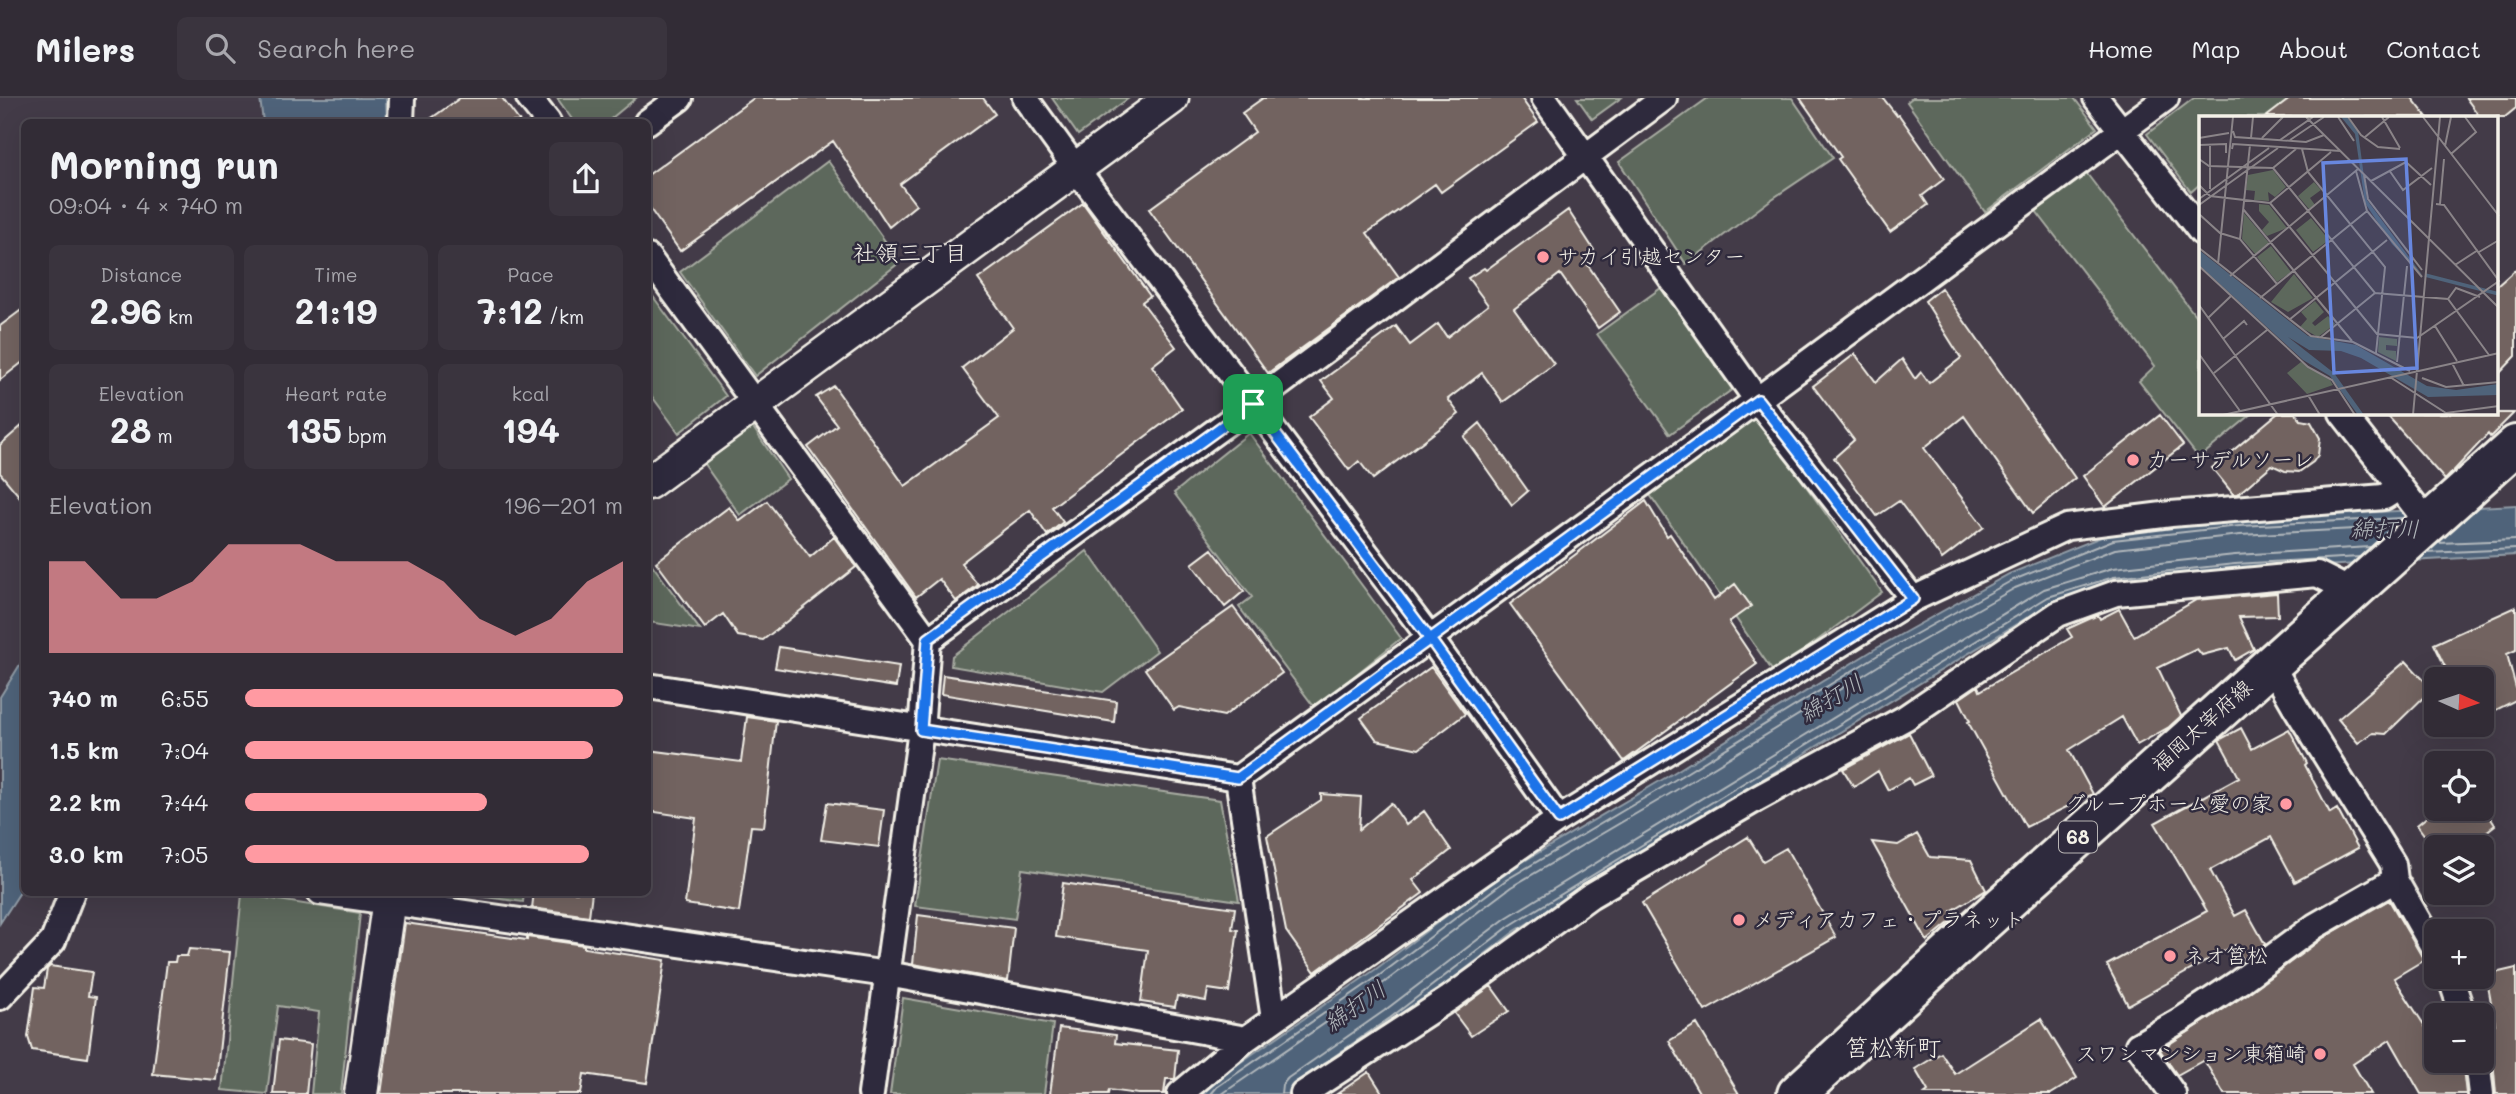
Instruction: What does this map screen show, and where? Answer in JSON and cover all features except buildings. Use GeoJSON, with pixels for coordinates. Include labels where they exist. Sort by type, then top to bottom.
{"type":"FeatureCollection","features":[{"type":"Feature","properties":{"kind":"main road","name":"福岡太宰府線"},"geometry":{"type":"LineString","coordinates":[[1797,1094],[2356,587],[2432,510],[2516,445]]}},
{"type":"Feature","properties":{"kind":"street"},"geometry":{"type":"LineString","coordinates":[[401,119],[402,98]]}},
{"type":"Feature","properties":{"kind":"street"},"geometry":{"type":"LineString","coordinates":[[529,98],[546,119]]}},
{"type":"Feature","properties":{"kind":"street"},"geometry":{"type":"LineString","coordinates":[[651,119],[680,98]]}},
{"type":"Feature","properties":{"kind":"street"},"geometry":{"type":"LineString","coordinates":[[1025,98],[1430,639],[1559,819]]}},
{"type":"Feature","properties":{"kind":"street"},"geometry":{"type":"LineString","coordinates":[[651,481],[1172,98]]}},
{"type":"Feature","properties":{"kind":"street"},"geometry":{"type":"LineString","coordinates":[[1544,98],[1758,400],[1913,599]]}},
{"type":"Feature","properties":{"kind":"street"},"geometry":{"type":"LineString","coordinates":[[928,639],[1253,404],[1664,98]]}},
{"type":"Feature","properties":{"kind":"street"},"geometry":{"type":"LineString","coordinates":[[2096,98],[2199,229]]}},
{"type":"Feature","properties":{"kind":"street"},"geometry":{"type":"LineString","coordinates":[[651,686],[1238,778],[1758,400],[2166,98]]}},
{"type":"Feature","properties":{"kind":"street"},"geometry":{"type":"LineString","coordinates":[[651,261],[928,639],[921,730],[871,1094]]}},
{"type":"Feature","properties":{"kind":"street"},"geometry":{"type":"LineString","coordinates":[[2344,415],[2400,487],[2432,510]]}},
{"type":"Feature","properties":{"kind":"street"},"geometry":{"type":"LineString","coordinates":[[1180,1094],[1246,1039],[1559,819],[1913,599],[2067,527],[2171,514],[2384,497],[2400,487]]}},
{"type":"Feature","properties":{"kind":"street"},"geometry":{"type":"LineString","coordinates":[[1303,1094],[1450,998],[1590,896],[1758,798],[1905,718],[2058,614],[2116,593],[2317,574],[2356,587]]}},
{"type":"Feature","properties":{"kind":"street"},"geometry":{"type":"LineString","coordinates":[[2270,663],[2393,864],[2395,880],[2424,931]]}},
{"type":"Feature","properties":{"kind":"street"},"geometry":{"type":"LineString","coordinates":[[1238,778],[1274,1019]]}},
{"type":"Feature","properties":{"kind":"street"},"geometry":{"type":"LineString","coordinates":[[2173,1094],[2138,1045],[2239,982],[2315,926],[2395,880]]}},
{"type":"Feature","properties":{"kind":"street"},"geometry":{"type":"LineString","coordinates":[[0,997],[53,942],[70,896]]}},
{"type":"Feature","properties":{"kind":"street"},"geometry":{"type":"LineString","coordinates":[[366,896],[887,974],[1246,1039]]}},
{"type":"Feature","properties":{"kind":"street"},"geometry":{"type":"LineString","coordinates":[[361,1094],[389,898]]}},
{"type":"Feature","properties":{"kind":"street"},"geometry":{"type":"LineString","coordinates":[[2479,1073],[2481,1094]]}},
{"type":"Feature","properties":{"kind":"green space"},"geometry":{"type":"Polygon","coordinates":[[[557,98],[636,98],[611,119],[572,119],[557,98]]]}},
{"type":"Feature","properties":{"kind":"green space"},"geometry":{"type":"Polygon","coordinates":[[[1052,98],[1129,98],[1078,135],[1052,98]]]}},
{"type":"Feature","properties":{"kind":"green space"},"geometry":{"type":"Polygon","coordinates":[[[1577,98],[1621,98],[1592,119],[1577,98]]]}},
{"type":"Feature","properties":{"kind":"green space"},"geometry":{"type":"Polygon","coordinates":[[[1708,98],[1792,98],[1833,158],[1769,201],[1686,264],[1619,162],[1708,98]]]}},
{"type":"Feature","properties":{"kind":"green space"},"geometry":{"type":"Polygon","coordinates":[[[1912,98],[2074,98],[2097,128],[1985,212],[1907,102],[1912,98]]]}},
{"type":"Feature","properties":{"kind":"green space"},"geometry":{"type":"Polygon","coordinates":[[[2194,98],[2361,98],[2338,116],[2199,116],[2199,185],[2191,192],[2147,134],[2194,98]]]}},
{"type":"Feature","properties":{"kind":"green space"},"geometry":{"type":"Polygon","coordinates":[[[828,161],[900,262],[755,376],[680,272],[828,161]]]}},
{"type":"Feature","properties":{"kind":"green space"},"geometry":{"type":"Polygon","coordinates":[[[2087,174],[2199,320],[2199,415],[2251,415],[2199,458],[2139,381],[2155,366],[2036,211],[2087,174]]]}},
{"type":"Feature","properties":{"kind":"green space"},"geometry":{"type":"Polygon","coordinates":[[[1661,288],[1733,389],[1670,434],[1597,334],[1661,288]]]}},
{"type":"Feature","properties":{"kind":"green space"},"geometry":{"type":"Polygon","coordinates":[[[651,294],[726,396],[679,433],[651,395],[651,294]]]}},
{"type":"Feature","properties":{"kind":"green space"},"geometry":{"type":"Polygon","coordinates":[[[1755,415],[1882,592],[1774,673],[1650,495],[1755,415]]]}},
{"type":"Feature","properties":{"kind":"green space"},"geometry":{"type":"Polygon","coordinates":[[[752,426],[788,479],[740,515],[704,464],[752,426]]]}},
{"type":"Feature","properties":{"kind":"green space"},"geometry":{"type":"Polygon","coordinates":[[[1249,433],[1401,638],[1315,708],[1239,607],[1252,597],[1174,493],[1249,433]]]}},
{"type":"Feature","properties":{"kind":"green space"},"geometry":{"type":"Polygon","coordinates":[[[1087,551],[1157,651],[1103,692],[951,666],[952,656],[1087,551]]]}},
{"type":"Feature","properties":{"kind":"green space"},"geometry":{"type":"Polygon","coordinates":[[[651,563],[700,630],[651,622],[651,563]]]}},
{"type":"Feature","properties":{"kind":"green space"},"geometry":{"type":"Polygon","coordinates":[[[937,760],[1220,800],[1239,901],[1022,869],[1015,919],[915,906],[937,760]]]}},
{"type":"Feature","properties":{"kind":"green space"},"geometry":{"type":"Polygon","coordinates":[[[242,896],[360,913],[341,1094],[311,1094],[319,1012],[278,1006],[267,1094],[222,1090],[242,896]]]}},
{"type":"Feature","properties":{"kind":"green space"},"geometry":{"type":"Polygon","coordinates":[[[476,896],[524,896],[523,902],[476,896]]]}},
{"type":"Feature","properties":{"kind":"green space"},"geometry":{"type":"Polygon","coordinates":[[[903,998],[1053,1024],[1044,1094],[890,1094],[903,998]]]}},
{"type":"Feature","properties":{"kind":"water"},"geometry":{"type":"Polygon","coordinates":[[[260,98],[386,98],[387,119],[263,119],[260,98]]]}},
{"type":"Feature","properties":{"kind":"water","name":"綿打川"},"geometry":{"type":"Polygon","coordinates":[[[2516,505],[2516,555],[2236,571],[2114,584],[2051,603],[1515,931],[1394,1024],[1293,1094],[1202,1094],[1212,1082],[1376,969],[1502,874],[1875,649],[2009,574],[2111,533],[2239,519],[2516,505]]]}},
{"type":"Feature","properties":{"kind":"water"},"geometry":{"type":"Polygon","coordinates":[[[21,663],[21,891],[0,923],[0,697],[21,663]]]}},
{"type":"Feature","properties":{"kind":"place","name":"サカイ引越センター"},"geometry":{"type":"Point","coordinates":[1543,257]}},
{"type":"Feature","properties":{"kind":"place","name":"カーサデルソーレ"},"geometry":{"type":"Point","coordinates":[2133,460]}},
{"type":"Feature","properties":{"kind":"place","name":"グループホーム愛の家"},"geometry":{"type":"Point","coordinates":[2286,804]}},
{"type":"Feature","properties":{"kind":"place","name":"メディアカフェ・プラネット"},"geometry":{"type":"Point","coordinates":[1739,920]}},
{"type":"Feature","properties":{"kind":"place","name":"ネオ筥松"},"geometry":{"type":"Point","coordinates":[2170,956]}},
{"type":"Feature","properties":{"kind":"place","name":"スワンマンション東箱崎"},"geometry":{"type":"Point","coordinates":[2320,1054]}},
{"type":"Feature","properties":{"kind":"district","name":"社領三丁目"},"geometry":{"type":"Point","coordinates":[910,253]}},
{"type":"Feature","properties":{"kind":"district","name":"筥松新町"},"geometry":{"type":"Point","coordinates":[1893,1048]}},
{"type":"Feature","properties":{"kind":"route"},"geometry":{"type":"LineString","coordinates":[[1253,404],[928,639],[921,730],[1238,778],[1430,639],[1559,819],[1913,599],[1758,400],[1430,639],[1253,404]]}}]}
